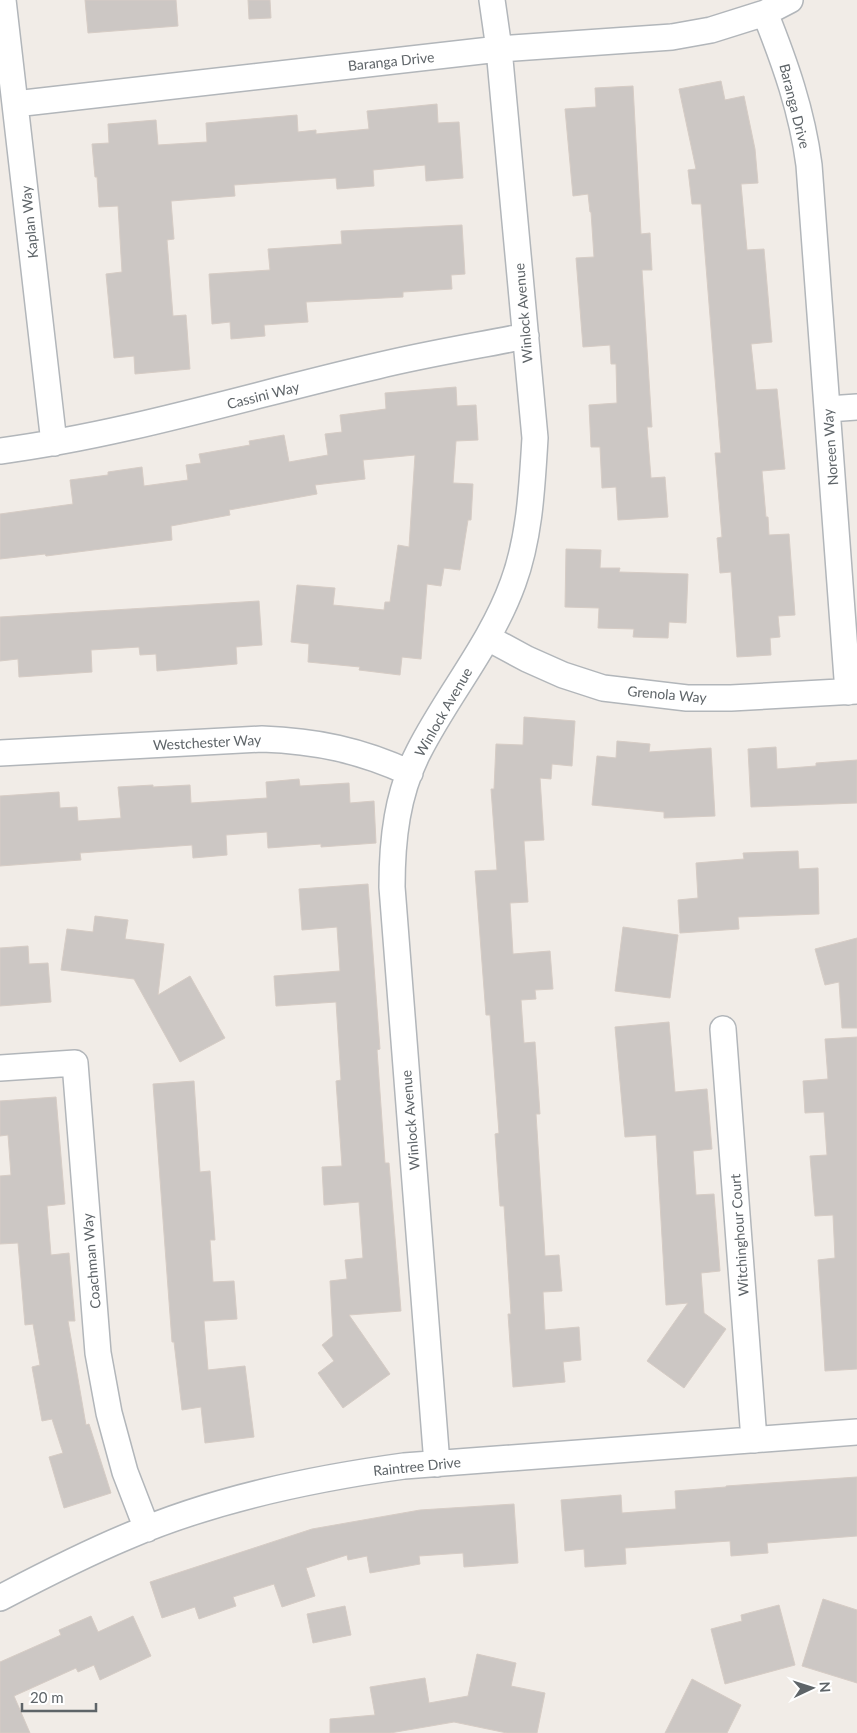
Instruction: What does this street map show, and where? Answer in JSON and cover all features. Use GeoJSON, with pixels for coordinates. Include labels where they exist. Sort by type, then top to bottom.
{"type":"FeatureCollection","features":[{"type":"Feature","properties":{"kind":"street","name":"Kaplan Way"},"geometry":{"type":"LineString","coordinates":[[3,0],[54,444]]}},
{"type":"Feature","properties":{"kind":"street","name":"Winlock Avenue"},"geometry":{"type":"LineString","coordinates":[[437,1464],[392,887],[392,848],[398,810],[419,751],[488,638],[513,583],[525,536],[532,487],[534,438],[526,336],[499,49],[492,0]]}},
{"type":"Feature","properties":{"kind":"street","name":"Baranga Drive"},"geometry":{"type":"LineString","coordinates":[[15,104],[499,49],[672,37],[711,30],[765,13],[790,0]]}},
{"type":"Feature","properties":{"kind":"street","name":"Baranga Drive"},"geometry":{"type":"LineString","coordinates":[[765,13],[784,60],[796,100],[805,136],[813,202]]}},
{"type":"Feature","properties":{"kind":"street","name":"Noreen Way"},"geometry":{"type":"LineString","coordinates":[[813,202],[852,692]]}},
{"type":"Feature","properties":{"kind":"street","name":"Cassini Way"},"geometry":{"type":"LineString","coordinates":[[0,450],[54,444],[199,412],[378,366],[526,336]]}},
{"type":"Feature","properties":{"kind":"street"},"geometry":{"type":"LineString","coordinates":[[828,409],[857,407]]}},
{"type":"Feature","properties":{"kind":"street","name":"Grenola Way"},"geometry":{"type":"LineString","coordinates":[[488,638],[527,659],[563,675],[603,688],[687,698],[852,692]]}},
{"type":"Feature","properties":{"kind":"street","name":"Westchester Way"},"geometry":{"type":"LineString","coordinates":[[0,753],[262,739],[332,746],[382,761],[410,773]]}},
{"type":"Feature","properties":{"kind":"street","name":"Witchinghour Court"},"geometry":{"type":"LineString","coordinates":[[724,1029],[754,1440]]}},
{"type":"Feature","properties":{"kind":"street","name":"Coachman Way"},"geometry":{"type":"LineString","coordinates":[[0,1068],[75,1063],[98,1353],[109,1413],[125,1472],[147,1529]]}},
{"type":"Feature","properties":{"kind":"street","name":"Raintree Drive"},"geometry":{"type":"LineString","coordinates":[[0,1598],[61,1566],[147,1529],[211,1506],[298,1484],[351,1474],[437,1464],[857,1432]]}},
{"type":"Feature","properties":{"kind":"building"},"geometry":{"type":"Polygon","coordinates":[[[85,0],[176,0],[178,26],[88,33],[85,0]]]}},
{"type":"Feature","properties":{"kind":"building"},"geometry":{"type":"Polygon","coordinates":[[[248,0],[270,0],[271,18],[249,19],[248,0]]]}},
{"type":"Feature","properties":{"kind":"building"},"geometry":{"type":"Polygon","coordinates":[[[721,81],[725,100],[744,96],[755,149],[758,183],[741,184],[747,250],[764,249],[772,342],[751,344],[756,390],[777,389],[785,469],[762,471],[769,535],[789,534],[795,615],[778,616],[780,637],[770,638],[771,655],[737,657],[731,572],[720,573],[717,538],[722,537],[715,453],[721,453],[701,204],[692,204],[688,170],[696,169],[679,89],[721,81]]]}},
{"type":"Feature","properties":{"kind":"building"},"geometry":{"type":"Polygon","coordinates":[[[633,86],[641,234],[650,233],[652,270],[642,270],[652,427],[647,427],[651,478],[665,477],[668,517],[618,520],[616,487],[602,488],[600,447],[591,447],[589,405],[617,403],[616,364],[611,364],[610,345],[583,347],[576,258],[594,257],[591,212],[588,194],[573,196],[565,109],[596,107],[595,88],[633,86]]]}},
{"type":"Feature","properties":{"kind":"building"},"geometry":{"type":"Polygon","coordinates":[[[437,104],[438,123],[459,122],[463,178],[426,181],[425,165],[373,170],[374,186],[337,189],[336,178],[234,185],[235,196],[171,201],[174,239],[167,240],[173,316],[186,315],[190,369],[135,374],[134,356],[114,358],[106,274],[122,272],[118,206],[99,207],[92,144],[109,143],[108,124],[156,120],[158,145],[207,142],[206,123],[297,115],[298,132],[316,130],[316,134],[369,129],[367,111],[437,104]]]}},
{"type":"Feature","properties":{"kind":"building"},"geometry":{"type":"Polygon","coordinates":[[[462,225],[465,274],[451,275],[452,289],[403,292],[403,297],[306,302],[308,322],[264,325],[265,336],[231,339],[230,322],[212,324],[209,274],[270,270],[268,249],[342,244],[341,231],[462,225]]]}},
{"type":"Feature","properties":{"kind":"building"},"geometry":{"type":"Polygon","coordinates":[[[456,387],[457,406],[476,405],[478,440],[456,441],[453,483],[473,484],[471,520],[468,520],[460,570],[444,568],[441,586],[427,584],[421,659],[402,657],[400,675],[359,670],[360,667],[308,662],[309,644],[291,642],[297,585],[335,588],[333,605],[384,610],[385,602],[390,602],[398,545],[409,547],[415,455],[363,460],[365,479],[315,485],[317,494],[229,510],[230,515],[171,526],[172,540],[46,556],[45,554],[0,559],[0,514],[73,504],[70,480],[108,475],[108,472],[142,467],[144,486],[188,480],[186,465],[201,463],[199,454],[250,445],[249,441],[284,435],[289,462],[328,455],[325,434],[342,432],[340,415],[386,409],[385,393],[456,387]]]}},
{"type":"Feature","properties":{"kind":"building"},"geometry":{"type":"Polygon","coordinates":[[[566,549],[601,550],[600,568],[620,568],[619,572],[688,574],[686,623],[669,622],[668,638],[633,637],[634,629],[598,628],[599,608],[565,607],[566,549]]]}},
{"type":"Feature","properties":{"kind":"building"},"geometry":{"type":"Polygon","coordinates":[[[259,601],[262,645],[236,647],[237,664],[157,671],[156,654],[140,655],[139,647],[91,650],[92,672],[19,677],[18,659],[0,661],[0,617],[259,601]]]}},
{"type":"Feature","properties":{"kind":"building"},"geometry":{"type":"Polygon","coordinates":[[[524,717],[575,721],[572,766],[552,764],[551,779],[540,778],[544,840],[524,841],[528,902],[510,903],[513,954],[550,951],[553,989],[535,990],[536,999],[521,1000],[524,1043],[535,1042],[540,1114],[536,1114],[545,1256],[559,1255],[562,1291],[543,1292],[545,1330],[579,1327],[581,1360],[563,1362],[565,1382],[513,1387],[508,1314],[511,1314],[504,1206],[500,1206],[495,1134],[499,1133],[490,1015],[486,1015],[475,871],[497,870],[491,789],[494,789],[496,744],[523,745],[524,717]]]}},
{"type":"Feature","properties":{"kind":"building"},"geometry":{"type":"Polygon","coordinates":[[[617,741],[650,744],[649,752],[711,748],[715,816],[664,818],[664,812],[592,805],[597,756],[616,758],[617,741]]]}},
{"type":"Feature","properties":{"kind":"building"},"geometry":{"type":"Polygon","coordinates":[[[776,747],[777,769],[816,766],[816,763],[857,760],[857,803],[751,807],[748,749],[776,747]]]}},
{"type":"Feature","properties":{"kind":"building"},"geometry":{"type":"Polygon","coordinates":[[[299,779],[300,786],[349,783],[350,803],[374,801],[376,843],[321,847],[321,844],[268,848],[267,832],[226,835],[227,855],[193,858],[192,845],[80,853],[81,860],[0,866],[0,796],[59,792],[60,808],[77,807],[78,821],[121,818],[118,787],[190,785],[191,803],[267,798],[266,782],[299,779]]]}},
{"type":"Feature","properties":{"kind":"building"},"geometry":{"type":"Polygon","coordinates":[[[798,851],[799,869],[818,868],[819,914],[738,917],[739,929],[680,933],[678,900],[698,898],[696,863],[744,859],[743,853],[798,851]]]}},
{"type":"Feature","properties":{"kind":"building"},"geometry":{"type":"Polygon","coordinates":[[[368,884],[380,1049],[377,1050],[385,1163],[389,1163],[401,1311],[349,1315],[390,1374],[343,1408],[318,1373],[334,1361],[322,1345],[333,1336],[330,1281],[347,1279],[345,1260],[363,1258],[359,1202],[324,1205],[322,1167],[342,1166],[336,1081],[341,1080],[336,1002],[276,1006],[274,976],[340,971],[337,927],[302,930],[299,889],[368,884]]]}},
{"type":"Feature","properties":{"kind":"building"},"geometry":{"type":"Polygon","coordinates":[[[95,916],[128,920],[125,939],[164,944],[158,995],[190,976],[225,1038],[180,1062],[134,979],[61,970],[67,929],[93,932],[95,916]]]}},
{"type":"Feature","properties":{"kind":"building"},"geometry":{"type":"Polygon","coordinates":[[[623,927],[678,935],[670,998],[615,991],[623,927]]]}},
{"type":"Feature","properties":{"kind":"building"},"geometry":{"type":"Polygon","coordinates":[[[857,938],[857,1028],[842,1028],[839,982],[825,985],[815,949],[857,938]]]}},
{"type":"Feature","properties":{"kind":"building"},"geometry":{"type":"Polygon","coordinates":[[[28,946],[29,964],[48,963],[51,1002],[0,1006],[0,948],[28,946]]]}},
{"type":"Feature","properties":{"kind":"building"},"geometry":{"type":"Polygon","coordinates":[[[669,1022],[675,1092],[707,1089],[712,1149],[693,1151],[696,1195],[714,1194],[720,1271],[701,1273],[704,1313],[726,1329],[684,1388],[647,1361],[688,1303],[666,1305],[656,1135],[625,1137],[615,1027],[669,1022]]]}},
{"type":"Feature","properties":{"kind":"building"},"geometry":{"type":"Polygon","coordinates":[[[857,1037],[857,1369],[825,1371],[818,1260],[835,1258],[833,1215],[815,1216],[810,1156],[827,1155],[824,1112],[805,1113],[803,1081],[828,1079],[825,1039],[857,1037]]]}},
{"type":"Feature","properties":{"kind":"building"},"geometry":{"type":"Polygon","coordinates":[[[194,1081],[200,1172],[210,1171],[215,1240],[210,1240],[213,1282],[234,1281],[237,1319],[204,1321],[208,1370],[245,1366],[254,1437],[205,1443],[201,1407],[182,1410],[174,1342],[172,1342],[153,1084],[194,1081]]]}},
{"type":"Feature","properties":{"kind":"building"},"geometry":{"type":"Polygon","coordinates":[[[56,1097],[65,1204],[47,1206],[51,1255],[69,1253],[75,1321],[68,1321],[86,1425],[89,1424],[111,1493],[64,1508],[49,1457],[63,1453],[52,1419],[42,1421],[32,1367],[40,1365],[33,1324],[25,1325],[18,1243],[0,1244],[0,1176],[11,1175],[8,1135],[0,1136],[0,1101],[56,1097]]]}},
{"type":"Feature","properties":{"kind":"building"},"geometry":{"type":"Polygon","coordinates":[[[857,1477],[857,1536],[767,1543],[768,1553],[731,1556],[730,1541],[625,1548],[626,1564],[585,1567],[584,1549],[565,1551],[561,1500],[621,1495],[622,1513],[676,1509],[675,1491],[857,1477]]]}},
{"type":"Feature","properties":{"kind":"building"},"geometry":{"type":"Polygon","coordinates":[[[514,1504],[518,1563],[464,1567],[463,1553],[419,1556],[420,1564],[370,1573],[367,1556],[348,1560],[347,1555],[306,1568],[315,1596],[282,1607],[274,1584],[233,1597],[236,1606],[199,1619],[195,1607],[162,1618],[150,1582],[312,1529],[420,1510],[514,1504]]]}},
{"type":"Feature","properties":{"kind":"building"},"geometry":{"type":"Polygon","coordinates":[[[823,1599],[857,1610],[857,1683],[802,1666],[823,1599]]]}},
{"type":"Feature","properties":{"kind":"building"},"geometry":{"type":"Polygon","coordinates":[[[779,1605],[795,1665],[725,1684],[711,1629],[742,1621],[741,1615],[779,1605]]]}},
{"type":"Feature","properties":{"kind":"building"},"geometry":{"type":"Polygon","coordinates":[[[345,1606],[351,1635],[313,1643],[307,1614],[345,1606]]]}},
{"type":"Feature","properties":{"kind":"building"},"geometry":{"type":"Polygon","coordinates":[[[91,1616],[98,1632],[133,1616],[151,1656],[100,1680],[94,1665],[78,1672],[76,1668],[14,1696],[30,1733],[0,1733],[0,1662],[61,1635],[59,1630],[91,1616]]]}},
{"type":"Feature","properties":{"kind":"building"},"geometry":{"type":"Polygon","coordinates":[[[477,1654],[516,1663],[511,1686],[545,1693],[537,1733],[507,1733],[454,1722],[390,1733],[330,1733],[330,1719],[375,1715],[370,1687],[425,1678],[429,1703],[468,1696],[477,1654]]]}},
{"type":"Feature","properties":{"kind":"building"},"geometry":{"type":"Polygon","coordinates":[[[692,1679],[741,1705],[727,1733],[665,1733],[692,1679]]]}}]}
